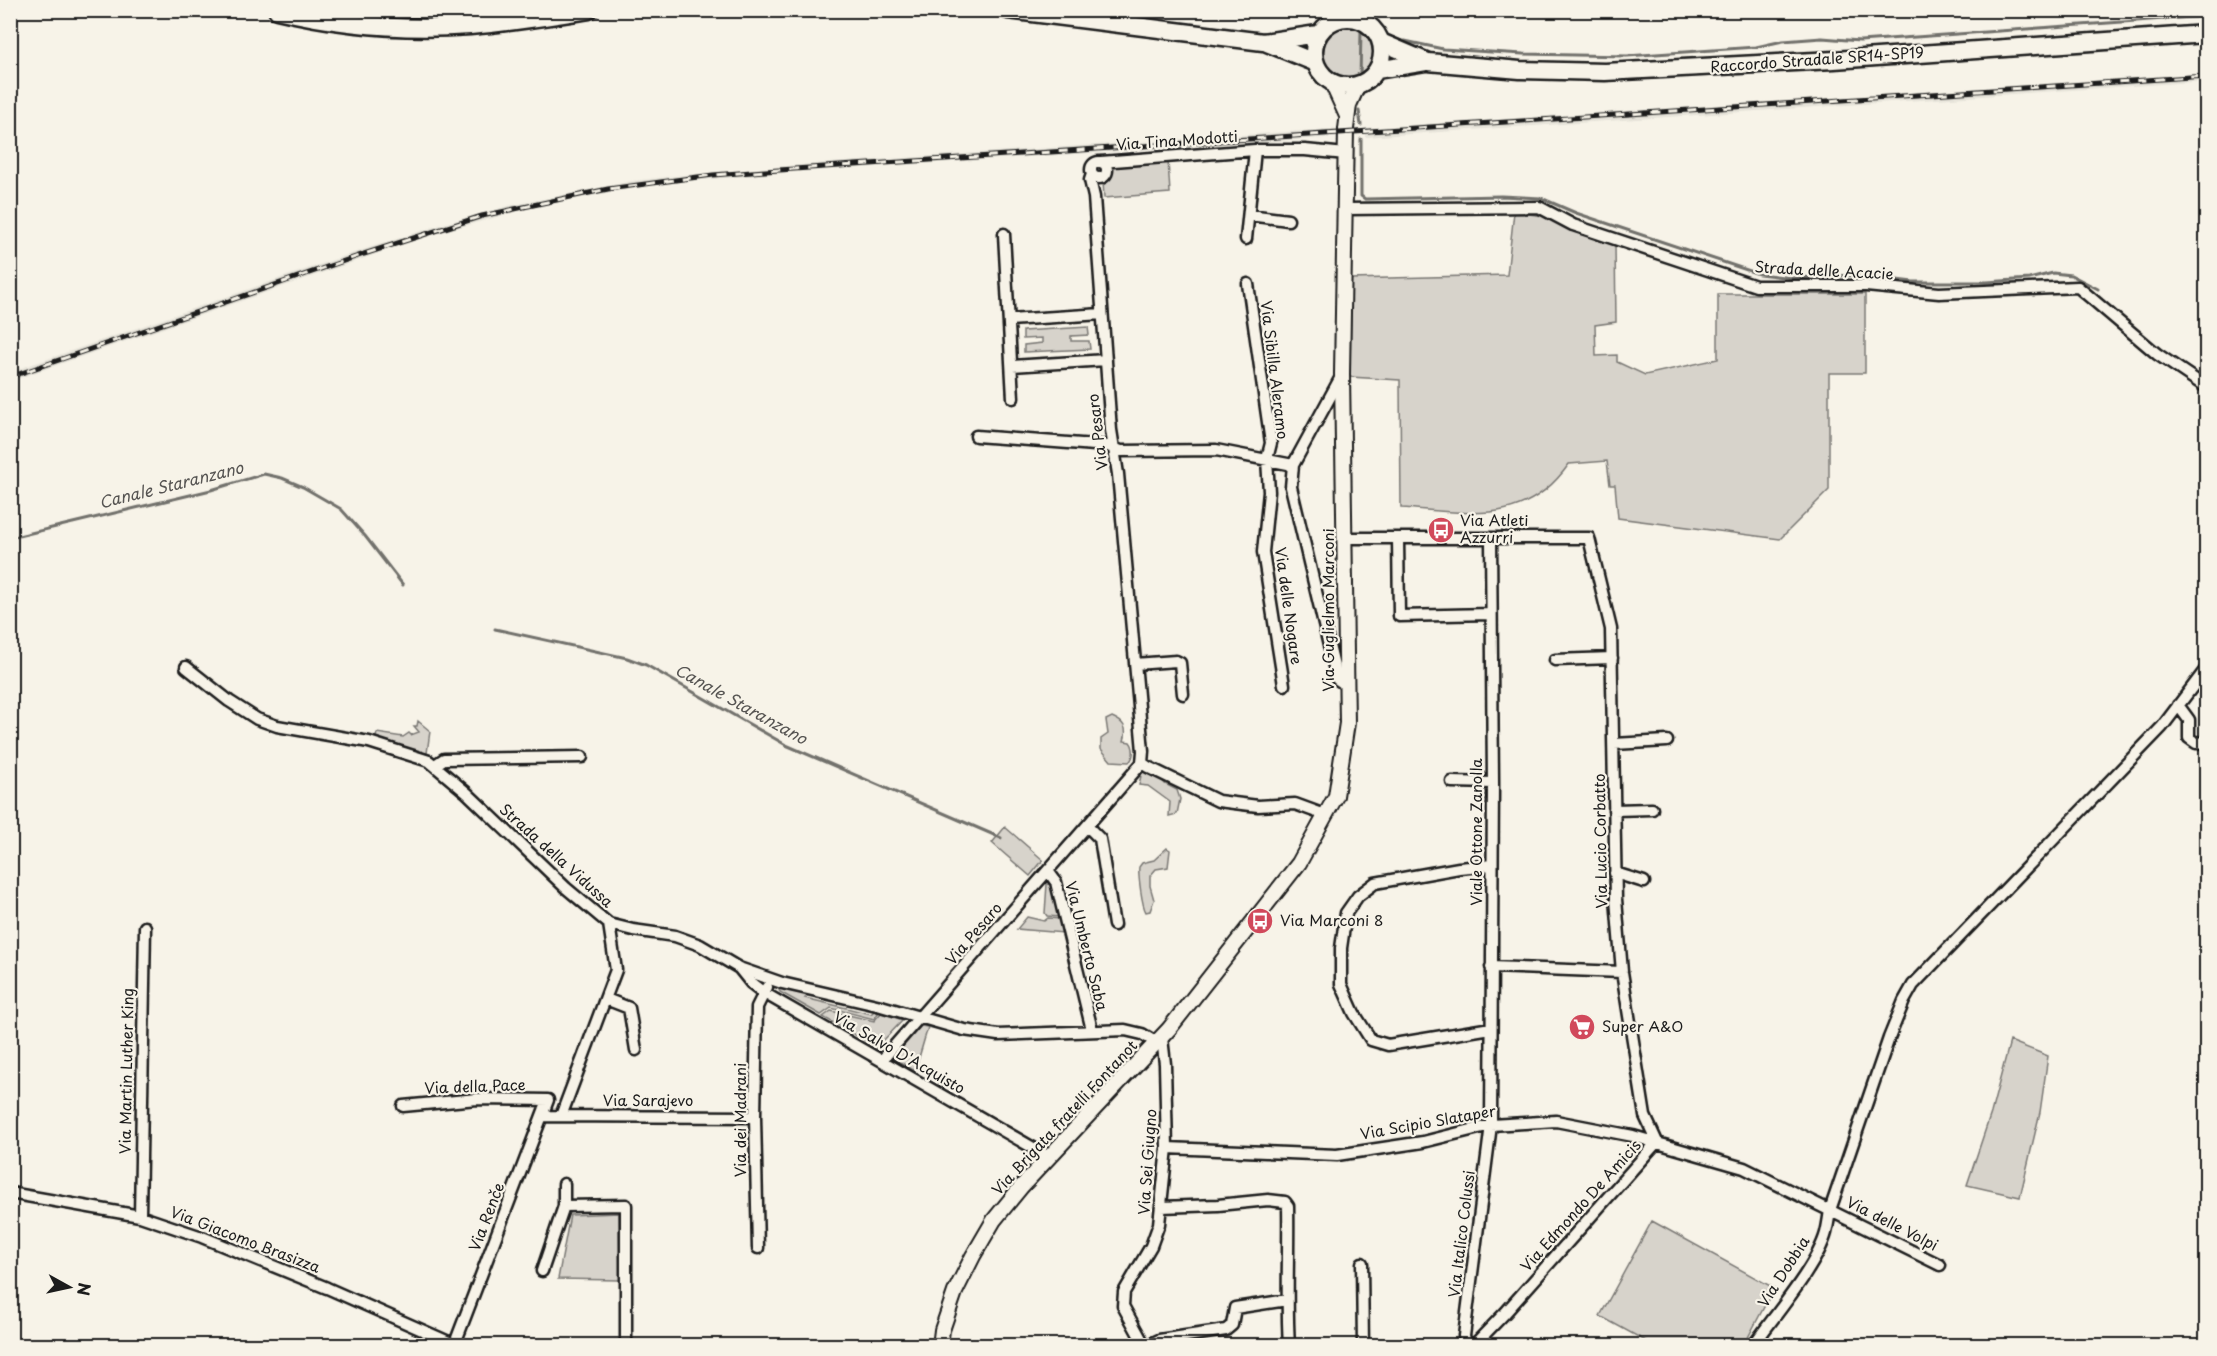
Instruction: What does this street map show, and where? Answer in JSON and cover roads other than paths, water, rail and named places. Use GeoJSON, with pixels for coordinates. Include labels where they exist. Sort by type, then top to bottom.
{"type":"FeatureCollection","features":[{"type":"Feature","properties":{"kind":"main road"},"geometry":{"type":"LineString","coordinates":[[277,10],[319,19],[376,26],[430,28],[492,24],[589,10]]}},
{"type":"Feature","properties":{"kind":"main road"},"geometry":{"type":"LineString","coordinates":[[1008,10],[1263,42],[1314,62]]}},
{"type":"Feature","properties":{"kind":"main road"},"geometry":{"type":"LineString","coordinates":[[1358,85],[1349,87],[1332,83],[1318,70],[1314,62],[1313,53],[1318,34],[1338,15],[1356,19],[1363,16],[1377,35],[1381,42],[1381,62],[1377,70]]}},
{"type":"Feature","properties":{"kind":"main road"},"geometry":{"type":"LineString","coordinates":[[1263,42],[1318,34]]}},
{"type":"Feature","properties":{"kind":"main road","name":"Raccordo Stradale SR14-SP19"},"geometry":{"type":"LineString","coordinates":[[1358,85],[1365,82],[1377,70],[1428,62],[1520,70],[1605,72],[1834,60],[2206,34]]}},
{"type":"Feature","properties":{"kind":"main road","name":"Raccordo Stradale SR14-SP19"},"geometry":{"type":"LineString","coordinates":[[1381,42],[1428,62]]}},
{"type":"Feature","properties":{"kind":"street","name":"Via Guglielmo Marconi"},"geometry":{"type":"LineString","coordinates":[[1332,83],[1347,117]]}},
{"type":"Feature","properties":{"kind":"street","name":"Via Guglielmo Marconi"},"geometry":{"type":"LineString","coordinates":[[1159,1040],[1299,862],[1336,796],[1347,723],[1342,374],[1347,117],[1358,85]]}},
{"type":"Feature","properties":{"kind":"street","name":"Via Tina Modotti"},"geometry":{"type":"LineString","coordinates":[[1101,162],[1256,150],[1305,150],[1346,154]]}},
{"type":"Feature","properties":{"kind":"street","name":"Via Tina Modotti"},"geometry":{"type":"LineString","coordinates":[[1246,239],[1256,150]]}},
{"type":"Feature","properties":{"kind":"street","name":"Via Pesaro"},"geometry":{"type":"LineString","coordinates":[[882,1060],[1142,763],[1143,751],[1115,449],[1111,430],[1094,197],[1090,180],[1096,176],[1094,164],[1101,162]]}},
{"type":"Feature","properties":{"kind":"street","name":"Strada delle Acacie"},"geometry":{"type":"LineString","coordinates":[[1346,209],[1539,207],[1573,225],[1756,286],[1866,286],[1939,293],[2078,287],[2157,354],[2206,387]]}},
{"type":"Feature","properties":{"kind":"street"},"geometry":{"type":"LineString","coordinates":[[1249,215],[1288,220]]}},
{"type":"Feature","properties":{"kind":"street"},"geometry":{"type":"LineString","coordinates":[[1004,234],[1013,398]]}},
{"type":"Feature","properties":{"kind":"street","name":"Via Sibilla Aleramo"},"geometry":{"type":"LineString","coordinates":[[1248,284],[1271,443],[1267,459]]}},
{"type":"Feature","properties":{"kind":"street"},"geometry":{"type":"LineString","coordinates":[[1009,320],[1102,314]]}},
{"type":"Feature","properties":{"kind":"street"},"geometry":{"type":"LineString","coordinates":[[1012,366],[1106,360]]}},
{"type":"Feature","properties":{"kind":"street"},"geometry":{"type":"LineString","coordinates":[[1342,374],[1293,465],[1291,487],[1337,679],[1346,685]]}},
{"type":"Feature","properties":{"kind":"street"},"geometry":{"type":"LineString","coordinates":[[976,436],[1108,446],[1121,451],[1216,450],[1293,465]]}},
{"type":"Feature","properties":{"kind":"street","name":"Via delle Nogare"},"geometry":{"type":"LineString","coordinates":[[1267,459],[1269,492],[1263,552],[1284,685]]}},
{"type":"Feature","properties":{"kind":"street"},"geometry":{"type":"LineString","coordinates":[[1345,538],[1491,538]]}},
{"type":"Feature","properties":{"kind":"street"},"geometry":{"type":"LineString","coordinates":[[1398,538],[1399,616],[1491,614]]}},
{"type":"Feature","properties":{"kind":"street","name":"Via Lucio Corbatto"},"geometry":{"type":"LineString","coordinates":[[1491,538],[1589,538],[1611,629],[1615,873],[1622,972],[1645,1116],[1657,1142]]}},
{"type":"Feature","properties":{"kind":"street","name":"Viale Ottone Zanolla"},"geometry":{"type":"LineString","coordinates":[[1491,538],[1493,783],[1491,1125]]}},
{"type":"Feature","properties":{"kind":"street"},"geometry":{"type":"LineString","coordinates":[[1555,660],[1612,658]]}},
{"type":"Feature","properties":{"kind":"street"},"geometry":{"type":"LineString","coordinates":[[1135,664],[1176,661],[1180,663],[1183,694]]}},
{"type":"Feature","properties":{"kind":"street","name":"Strada della Vidussa"},"geometry":{"type":"LineString","coordinates":[[186,667],[256,719],[301,731],[369,742],[415,756],[435,765],[566,888],[609,924],[688,940],[739,968],[772,979],[815,992],[881,1006],[963,1030],[998,1035],[1125,1030],[1159,1040]]}},
{"type":"Feature","properties":{"kind":"street","name":"Via Dobbia"},"geometry":{"type":"LineString","coordinates":[[1753,1346],[1817,1253],[1826,1233],[1830,1210],[1889,1038],[1913,985],[2162,727],[2206,669]]}},
{"type":"Feature","properties":{"kind":"street"},"geometry":{"type":"LineString","coordinates":[[2178,705],[2189,720],[2189,738],[2196,743],[2206,742]]}},
{"type":"Feature","properties":{"kind":"street"},"geometry":{"type":"LineString","coordinates":[[1614,744],[1667,741]]}},
{"type":"Feature","properties":{"kind":"street"},"geometry":{"type":"LineString","coordinates":[[435,765],[444,759],[582,757]]}},
{"type":"Feature","properties":{"kind":"street"},"geometry":{"type":"LineString","coordinates":[[1142,763],[1218,801],[1258,806],[1295,804],[1325,815]]}},
{"type":"Feature","properties":{"kind":"street"},"geometry":{"type":"LineString","coordinates":[[1452,782],[1493,783]]}},
{"type":"Feature","properties":{"kind":"street"},"geometry":{"type":"LineString","coordinates":[[1614,810],[1652,809]]}},
{"type":"Feature","properties":{"kind":"street"},"geometry":{"type":"LineString","coordinates":[[1088,827],[1101,839],[1114,925]]}},
{"type":"Feature","properties":{"kind":"street"},"geometry":{"type":"LineString","coordinates":[[1491,1028],[1388,1045],[1371,1040],[1354,1013],[1341,984],[1341,948],[1346,913],[1358,896],[1375,883],[1459,868],[1492,865]]}},
{"type":"Feature","properties":{"kind":"street","name":"Via Umberto Saba"},"geometry":{"type":"LineString","coordinates":[[1048,871],[1056,882],[1092,1030]]}},
{"type":"Feature","properties":{"kind":"street"},"geometry":{"type":"LineString","coordinates":[[1615,873],[1644,882]]}},
{"type":"Feature","properties":{"kind":"street"},"geometry":{"type":"LineString","coordinates":[[561,1116],[616,970],[609,924]]}},
{"type":"Feature","properties":{"kind":"street","name":"Via Martin Luther King"},"geometry":{"type":"LineString","coordinates":[[140,1216],[145,927]]}},
{"type":"Feature","properties":{"kind":"street"},"geometry":{"type":"LineString","coordinates":[[1491,967],[1622,972]]}},
{"type":"Feature","properties":{"kind":"street","name":"Via Salvo D'Acquisto"},"geometry":{"type":"LineString","coordinates":[[739,968],[751,983],[764,993],[1049,1157]]}},
{"type":"Feature","properties":{"kind":"street"},"geometry":{"type":"LineString","coordinates":[[764,993],[772,979]]}},
{"type":"Feature","properties":{"kind":"street","name":"Via dei Madrani"},"geometry":{"type":"LineString","coordinates":[[758,1248],[755,1117],[757,1006],[764,993]]}},
{"type":"Feature","properties":{"kind":"street"},"geometry":{"type":"LineString","coordinates":[[606,999],[629,1008],[636,1050]]}},
{"type":"Feature","properties":{"kind":"street","name":"Via Sei Giugno"},"geometry":{"type":"LineString","coordinates":[[1145,1346],[1123,1306],[1124,1292],[1151,1246],[1161,1207],[1167,1148],[1166,1083],[1159,1040]]}},
{"type":"Feature","properties":{"kind":"street","name":"Via Brigata fratelli Fontanot"},"geometry":{"type":"LineString","coordinates":[[940,1346],[942,1330],[955,1292],[994,1220],[1021,1187],[1159,1040]]}},
{"type":"Feature","properties":{"kind":"street","name":"Via della Pace"},"geometry":{"type":"LineString","coordinates":[[403,1106],[477,1099],[548,1100]]}},
{"type":"Feature","properties":{"kind":"street","name":"Via Renče"},"geometry":{"type":"LineString","coordinates":[[455,1345],[548,1100]]}},
{"type":"Feature","properties":{"kind":"street","name":"Via Sarajevo"},"geometry":{"type":"LineString","coordinates":[[542,1116],[755,1117]]}},
{"type":"Feature","properties":{"kind":"street"},"geometry":{"type":"LineString","coordinates":[[1633,1136],[1645,1116]]}},
{"type":"Feature","properties":{"kind":"street","name":"Via Scipio Slataper"},"geometry":{"type":"LineString","coordinates":[[1167,1148],[1337,1155],[1423,1142],[1491,1125],[1556,1121],[1657,1142]]}},
{"type":"Feature","properties":{"kind":"street","name":"Via Italico Colussi"},"geometry":{"type":"LineString","coordinates":[[1467,1346],[1464,1336],[1491,1125]]}},
{"type":"Feature","properties":{"kind":"street","name":"Via Edmondo De Amicis"},"geometry":{"type":"LineString","coordinates":[[1473,1346],[1657,1142],[1744,1168],[1830,1210]]}},
{"type":"Feature","properties":{"kind":"street"},"geometry":{"type":"LineString","coordinates":[[542,1271],[564,1206],[564,1184]]}},
{"type":"Feature","properties":{"kind":"street","name":"Via Giacomo Brasizza"},"geometry":{"type":"LineString","coordinates":[[10,1193],[140,1216],[327,1288],[455,1345]]}},
{"type":"Feature","properties":{"kind":"street"},"geometry":{"type":"LineString","coordinates":[[1161,1207],[1268,1200],[1285,1202],[1288,1206],[1289,1346]]}},
{"type":"Feature","properties":{"kind":"street"},"geometry":{"type":"LineString","coordinates":[[564,1206],[626,1205],[627,1346]]}},
{"type":"Feature","properties":{"kind":"street","name":"Via delle Volpi"},"geometry":{"type":"LineString","coordinates":[[1830,1210],[1940,1265]]}},
{"type":"Feature","properties":{"kind":"street"},"geometry":{"type":"LineString","coordinates":[[1362,1263],[1363,1346]]}},
{"type":"Feature","properties":{"kind":"street"},"geometry":{"type":"LineString","coordinates":[[1145,1346],[1159,1340],[1226,1330],[1232,1324],[1235,1308],[1287,1300]]}},
{"type":"Feature","properties":{"kind":"waterway"},"geometry":{"type":"LineString","coordinates":[[1405,41],[1443,49],[1523,54],[1627,56],[1756,47],[1783,41],[1822,38],[1860,41],[2206,16]]}},
{"type":"Feature","properties":{"kind":"waterway"},"geometry":{"type":"LineString","coordinates":[[1360,79],[1361,30]]}},
{"type":"Feature","properties":{"kind":"waterway"},"geometry":{"type":"LineString","coordinates":[[1359,111],[1361,125]]}},
{"type":"Feature","properties":{"kind":"waterway"},"geometry":{"type":"LineString","coordinates":[[1361,139],[1361,196],[1365,199],[1501,196],[1541,198],[1576,213],[1759,274],[1793,278],[1855,275],[1913,282],[1987,282],[2029,279],[2053,273],[2071,275],[2098,289]]}},
{"type":"Feature","properties":{"kind":"waterway","name":"Canale Staranzano"},"geometry":{"type":"LineString","coordinates":[[10,538],[211,490],[264,474],[282,478],[303,487],[341,509],[403,585]]}},
{"type":"Feature","properties":{"kind":"waterway","name":"Canale Staranzano"},"geometry":{"type":"LineString","coordinates":[[495,629],[627,658],[646,665],[786,745],[1001,838]]}},
{"type":"Feature","properties":{"kind":"railway"},"geometry":{"type":"LineString","coordinates":[[10,377],[364,254],[482,216],[608,189],[713,175],[779,170],[2206,76]]}},
{"type":"Feature","properties":{"kind":"place","name":"Via Atleti Azzurri"},"geometry":{"type":"Point","coordinates":[1441,530]}},
{"type":"Feature","properties":{"kind":"place","name":"Via Marconi 8"},"geometry":{"type":"Point","coordinates":[1260,921]}},
{"type":"Feature","properties":{"kind":"place","name":"Super A&O"},"geometry":{"type":"Point","coordinates":[1582,1027]}}]}
